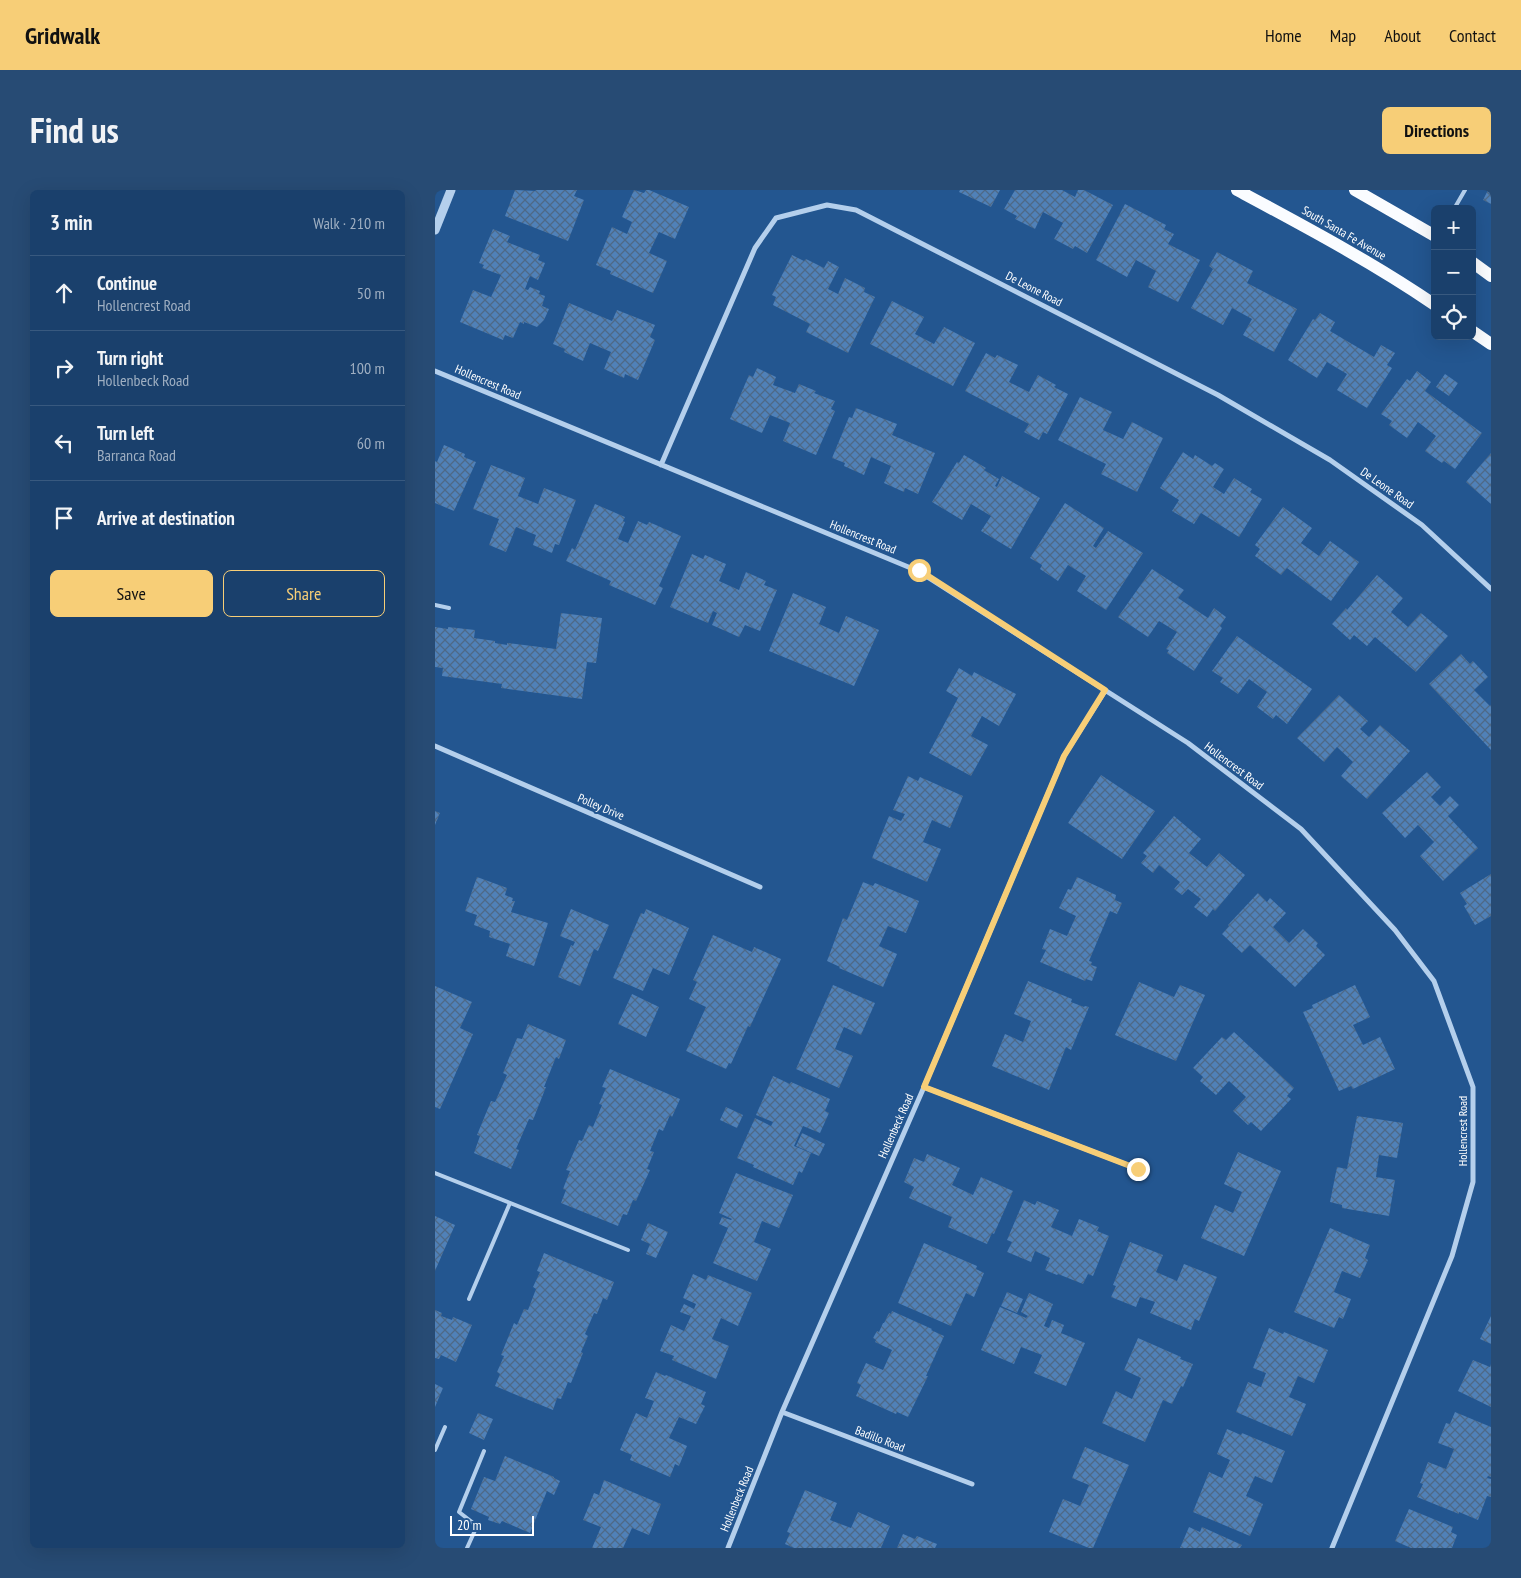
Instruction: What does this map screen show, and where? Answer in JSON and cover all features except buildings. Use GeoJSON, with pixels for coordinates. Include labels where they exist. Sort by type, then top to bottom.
{"type":"FeatureCollection","features":[{"type":"Feature","properties":{"kind":"main road","name":"South Santa Fe Avenue"},"geometry":{"type":"LineString","coordinates":[[1237,190],[1305,226],[1409,287],[1431,302]]}},
{"type":"Feature","properties":{"kind":"main road"},"geometry":{"type":"LineString","coordinates":[[1355,190],[1431,234]]}},
{"type":"Feature","properties":{"kind":"main road"},"geometry":{"type":"LineString","coordinates":[[1476,265],[1491,276]]}},
{"type":"Feature","properties":{"kind":"main road"},"geometry":{"type":"LineString","coordinates":[[1476,334],[1491,344]]}},
{"type":"Feature","properties":{"kind":"street"},"geometry":{"type":"LineString","coordinates":[[435,230],[451,190]]}},
{"type":"Feature","properties":{"kind":"street","name":"De Leone Road"},"geometry":{"type":"LineString","coordinates":[[661,465],[755,248],[776,218],[827,204],[856,210],[1218,395],[1330,460],[1422,525],[1491,590]]}},
{"type":"Feature","properties":{"kind":"street","name":"Hollencrest Road"},"geometry":{"type":"LineString","coordinates":[[435,371],[919,570],[1188,743],[1301,830],[1395,930],[1434,981],[1473,1087],[1473,1182],[1451,1256],[1332,1548]]}},
{"type":"Feature","properties":{"kind":"street","name":"Hollenbeck Road"},"geometry":{"type":"LineString","coordinates":[[728,1548],[782,1412],[924,1087],[1064,756],[1105,690]]}},
{"type":"Feature","properties":{"kind":"street","name":"Polley Drive"},"geometry":{"type":"LineString","coordinates":[[435,746],[760,887]]}},
{"type":"Feature","properties":{"kind":"street"},"geometry":{"type":"LineString","coordinates":[[924,1087],[1138,1169]]}},
{"type":"Feature","properties":{"kind":"street","name":"Badillo Road"},"geometry":{"type":"LineString","coordinates":[[782,1412],[972,1484]]}},
{"type":"Feature","properties":{"kind":"lane"},"geometry":{"type":"LineString","coordinates":[[1456,205],[1465,190]]}},
{"type":"Feature","properties":{"kind":"lane"},"geometry":{"type":"LineString","coordinates":[[435,605],[449,608]]}},
{"type":"Feature","properties":{"kind":"lane"},"geometry":{"type":"LineString","coordinates":[[435,1173],[628,1250]]}},
{"type":"Feature","properties":{"kind":"lane"},"geometry":{"type":"LineString","coordinates":[[469,1299],[510,1203]]}},
{"type":"Feature","properties":{"kind":"lane"},"geometry":{"type":"LineString","coordinates":[[435,1450],[445,1427]]}},
{"type":"Feature","properties":{"kind":"lane"},"geometry":{"type":"LineString","coordinates":[[467,1548],[477,1526],[459,1512],[484,1451]]}},
{"type":"Feature","properties":{"kind":"route"},"geometry":{"type":"LineString","coordinates":[[919,570],[1105,690],[1064,756],[924,1087],[1138,1169]]}}]}
